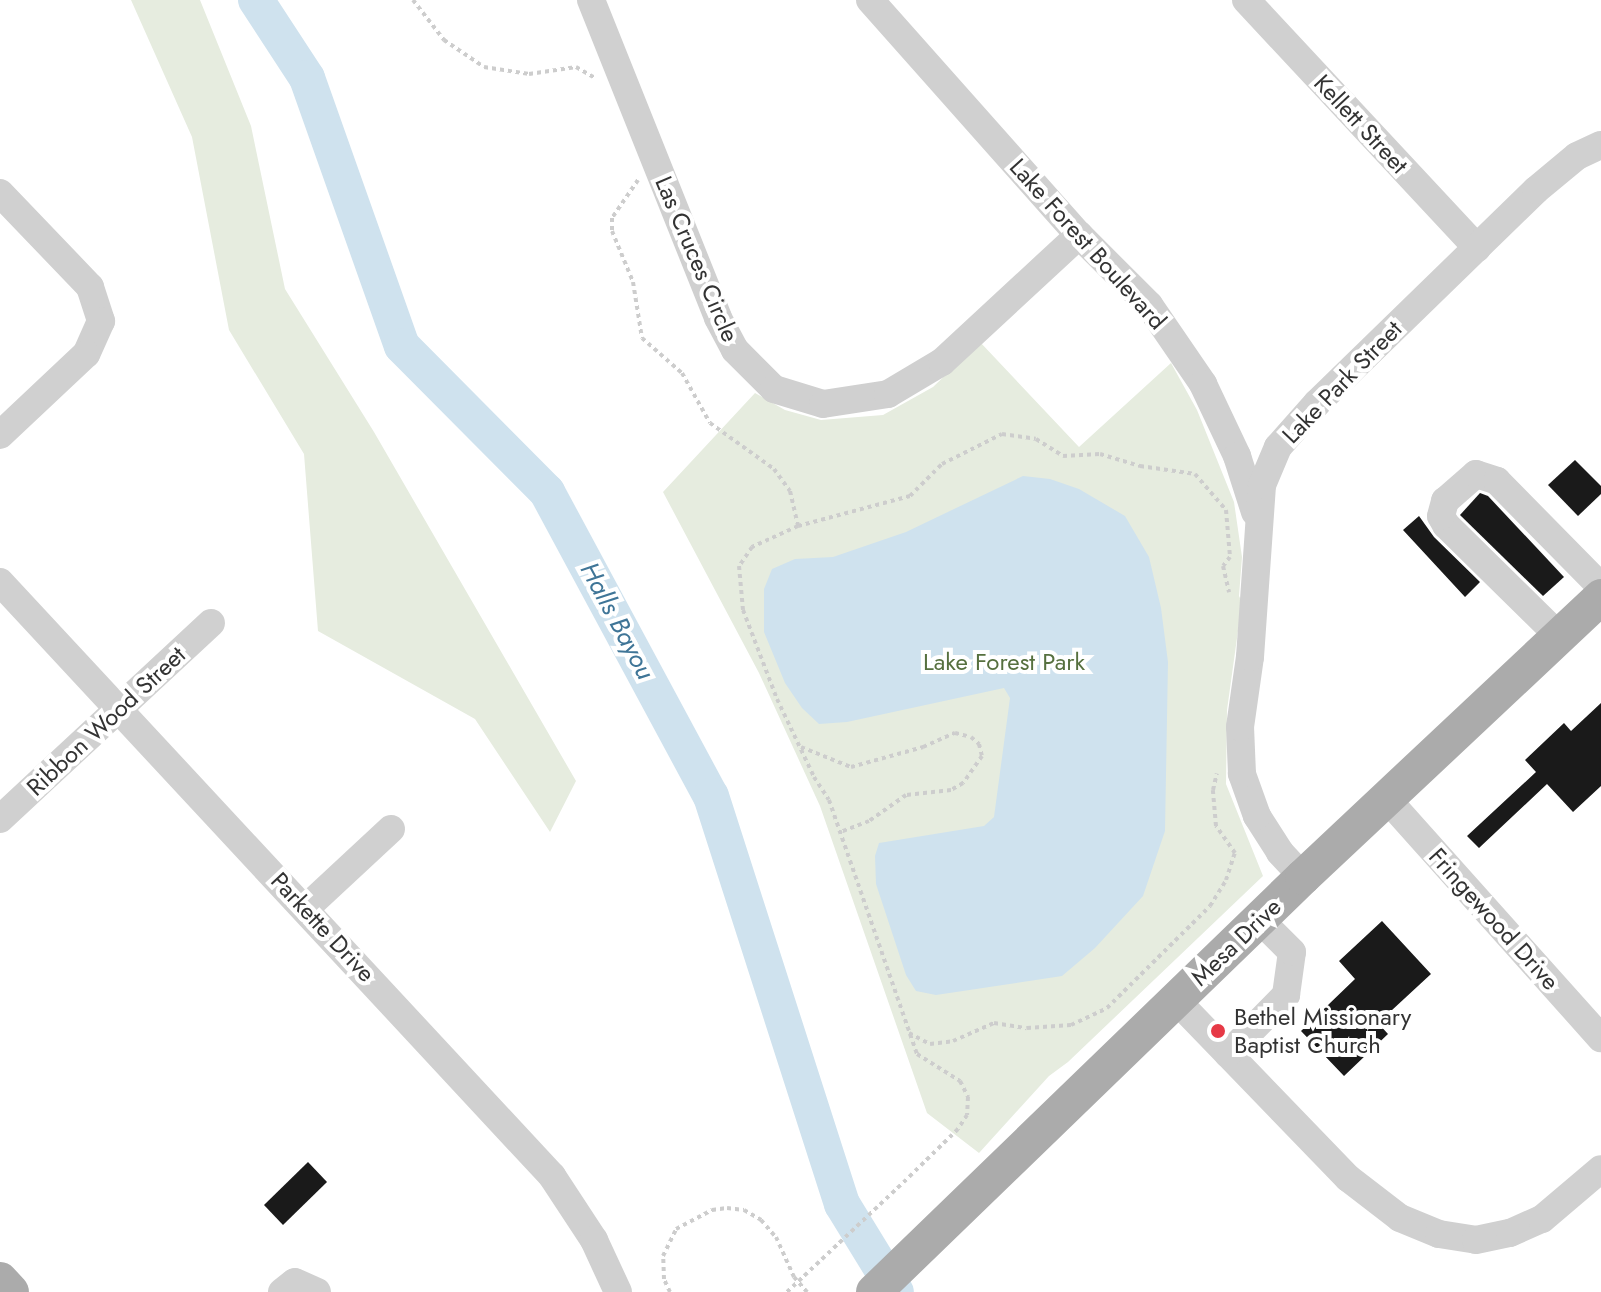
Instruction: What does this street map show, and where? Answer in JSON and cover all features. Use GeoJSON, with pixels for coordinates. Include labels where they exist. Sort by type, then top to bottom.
{"type":"FeatureCollection","features":[{"type":"Feature","properties":{"kind":"main road","name":"Mesa Drive"},"geometry":{"type":"LineString","coordinates":[[874,1292],[1303,877],[1559,636],[1597,606]]}},
{"type":"Feature","properties":{"kind":"main road"},"geometry":{"type":"LineString","coordinates":[[0,1280],[11,1292]]}},
{"type":"Feature","properties":{"kind":"street","name":"Las Cruces Circle"},"geometry":{"type":"LineString","coordinates":[[591,0],[718,318],[735,350],[774,389],[823,404],[888,394],[942,362],[1079,235]]}},
{"type":"Feature","properties":{"kind":"street","name":"Lake Forest Boulevard"},"geometry":{"type":"LineString","coordinates":[[870,0],[1079,235],[1149,305],[1203,384],[1237,456],[1257,520]]}},
{"type":"Feature","properties":{"kind":"street","name":"Kellett Street"},"geometry":{"type":"LineString","coordinates":[[1246,0],[1477,248]]}},
{"type":"Feature","properties":{"kind":"street","name":"Lake Park Street"},"geometry":{"type":"LineString","coordinates":[[1303,877],[1280,852],[1257,816],[1242,774],[1240,727],[1250,657],[1259,543],[1257,520],[1262,485],[1278,447],[1317,403],[1536,190],[1577,156],[1601,145]]}},
{"type":"Feature","properties":{"kind":"street"},"geometry":{"type":"LineString","coordinates":[[0,193],[90,287],[101,321],[86,354],[0,435]]}},
{"type":"Feature","properties":{"kind":"street"},"geometry":{"type":"LineString","coordinates":[[1559,636],[1446,525],[1441,509],[1445,501],[1476,474],[1497,481],[1597,606]]}},
{"type":"Feature","properties":{"kind":"street","name":"Parkette Drive"},"geometry":{"type":"LineString","coordinates":[[0,582],[552,1176],[594,1240],[618,1292]]}},
{"type":"Feature","properties":{"kind":"street","name":"Ribbon Wood Street"},"geometry":{"type":"LineString","coordinates":[[0,819],[211,623]]}},
{"type":"Feature","properties":{"kind":"street","name":"Fringewood Drive"},"geometry":{"type":"LineString","coordinates":[[1387,799],[1601,1038]]}},
{"type":"Feature","properties":{"kind":"street"},"geometry":{"type":"LineString","coordinates":[[306,908],[391,829]]}},
{"type":"Feature","properties":{"kind":"street"},"geometry":{"type":"LineString","coordinates":[[1228,1054],[1286,995],[1292,952],[1259,919]]}},
{"type":"Feature","properties":{"kind":"street"},"geometry":{"type":"LineString","coordinates":[[1176,1000],[1348,1178],[1400,1218],[1439,1234],[1476,1240],[1532,1224],[1601,1169]]}},
{"type":"Feature","properties":{"kind":"street"},"geometry":{"type":"LineString","coordinates":[[282,1292],[295,1282],[317,1292]]}},
{"type":"Feature","properties":{"kind":"path"},"geometry":{"type":"LineString","coordinates":[[413,0],[444,40],[484,67],[529,74],[576,67],[601,81]]}},
{"type":"Feature","properties":{"kind":"path"},"geometry":{"type":"LineString","coordinates":[[638,174],[637,185],[612,218],[612,231],[633,282],[642,338],[682,373],[710,423],[774,469],[790,491],[798,526]]}},
{"type":"Feature","properties":{"kind":"path"},"geometry":{"type":"LineString","coordinates":[[787,1292],[958,1129],[967,1115],[968,1097],[960,1081],[917,1054],[907,1032],[829,800],[799,746],[743,610],[739,566],[752,547],[798,526],[910,496],[942,464],[1002,434],[1036,439],[1063,456],[1100,454],[1140,466],[1195,474],[1226,510],[1230,557],[1223,566],[1230,596]]}},
{"type":"Feature","properties":{"kind":"path"},"geometry":{"type":"LineString","coordinates":[[799,746],[851,767],[923,747],[939,737],[955,733],[971,737],[979,744],[982,756],[963,783],[951,790],[906,795],[854,830],[840,832]]}},
{"type":"Feature","properties":{"kind":"path"},"geometry":{"type":"LineString","coordinates":[[907,1032],[930,1044],[953,1041],[994,1023],[1027,1028],[1071,1025],[1107,1008],[1210,906],[1226,880],[1235,853],[1216,826],[1213,790],[1220,760]]}},
{"type":"Feature","properties":{"kind":"path"},"geometry":{"type":"LineString","coordinates":[[670,1292],[664,1279],[663,1256],[676,1229],[712,1210],[744,1210],[761,1220],[776,1237],[798,1282],[807,1292]]}},
{"type":"Feature","properties":{"kind":"green space"},"geometry":{"type":"Polygon","coordinates":[[[131,0],[200,0],[251,126],[285,289],[374,432],[576,781],[550,832],[475,719],[318,631],[304,454],[229,330],[192,137],[131,0]]]}},
{"type":"Feature","properties":{"kind":"green space","name":"Lake Forest Park"},"geometry":{"type":"Polygon","coordinates":[[[980,342],[1079,447],[1171,363],[1197,410],[1234,502],[1242,557],[1239,596],[1242,602],[1227,710],[1226,784],[1263,876],[1068,1062],[1049,1076],[979,1153],[927,1113],[820,806],[759,673],[663,492],[755,393],[785,410],[821,420],[883,415],[933,387],[980,342]]]}},
{"type":"Feature","properties":{"kind":"water"},"geometry":{"type":"Polygon","coordinates":[[[1023,476],[1050,479],[1079,489],[1125,516],[1149,557],[1161,608],[1168,662],[1165,831],[1143,896],[1095,948],[1062,976],[936,995],[916,991],[906,975],[876,884],[875,856],[879,843],[984,826],[994,817],[1010,698],[1004,688],[847,722],[819,724],[802,708],[785,683],[764,632],[764,589],[772,569],[795,559],[833,557],[906,532],[1023,476]]]}},
{"type":"Feature","properties":{"kind":"building"},"geometry":{"type":"Polygon","coordinates":[[[1575,460],[1601,486],[1601,494],[1578,516],[1548,485],[1575,460]]]}},
{"type":"Feature","properties":{"kind":"building"},"geometry":{"type":"Polygon","coordinates":[[[1480,493],[1488,496],[1564,577],[1543,596],[1460,515],[1480,493]]]}},
{"type":"Feature","properties":{"kind":"building"},"geometry":{"type":"Polygon","coordinates":[[[1419,516],[1434,537],[1480,582],[1465,597],[1403,530],[1419,516]]]}},
{"type":"Feature","properties":{"kind":"building"},"geometry":{"type":"Polygon","coordinates":[[[1601,703],[1601,786],[1573,812],[1547,784],[1479,848],[1467,836],[1536,772],[1525,760],[1564,723],[1571,731],[1601,703]]]}},
{"type":"Feature","properties":{"kind":"building"},"geometry":{"type":"Polygon","coordinates":[[[1382,921],[1431,974],[1378,1023],[1388,1034],[1344,1076],[1301,1031],[1355,979],[1339,961],[1382,921]]]}},
{"type":"Feature","properties":{"kind":"building"},"geometry":{"type":"Polygon","coordinates":[[[308,1162],[327,1182],[283,1225],[264,1205],[308,1162]]]}},
{"type":"Feature","properties":{"kind":"waterway","name":"Halls Bayou"},"geometry":{"type":"LineString","coordinates":[[256,0],[307,78],[402,346],[547,492],[711,796],[842,1204],[896,1292]]}},
{"type":"Feature","properties":{"kind":"place","name":"Bethel Missionary Baptist Church"},"geometry":{"type":"Point","coordinates":[1218,1031]}}]}
